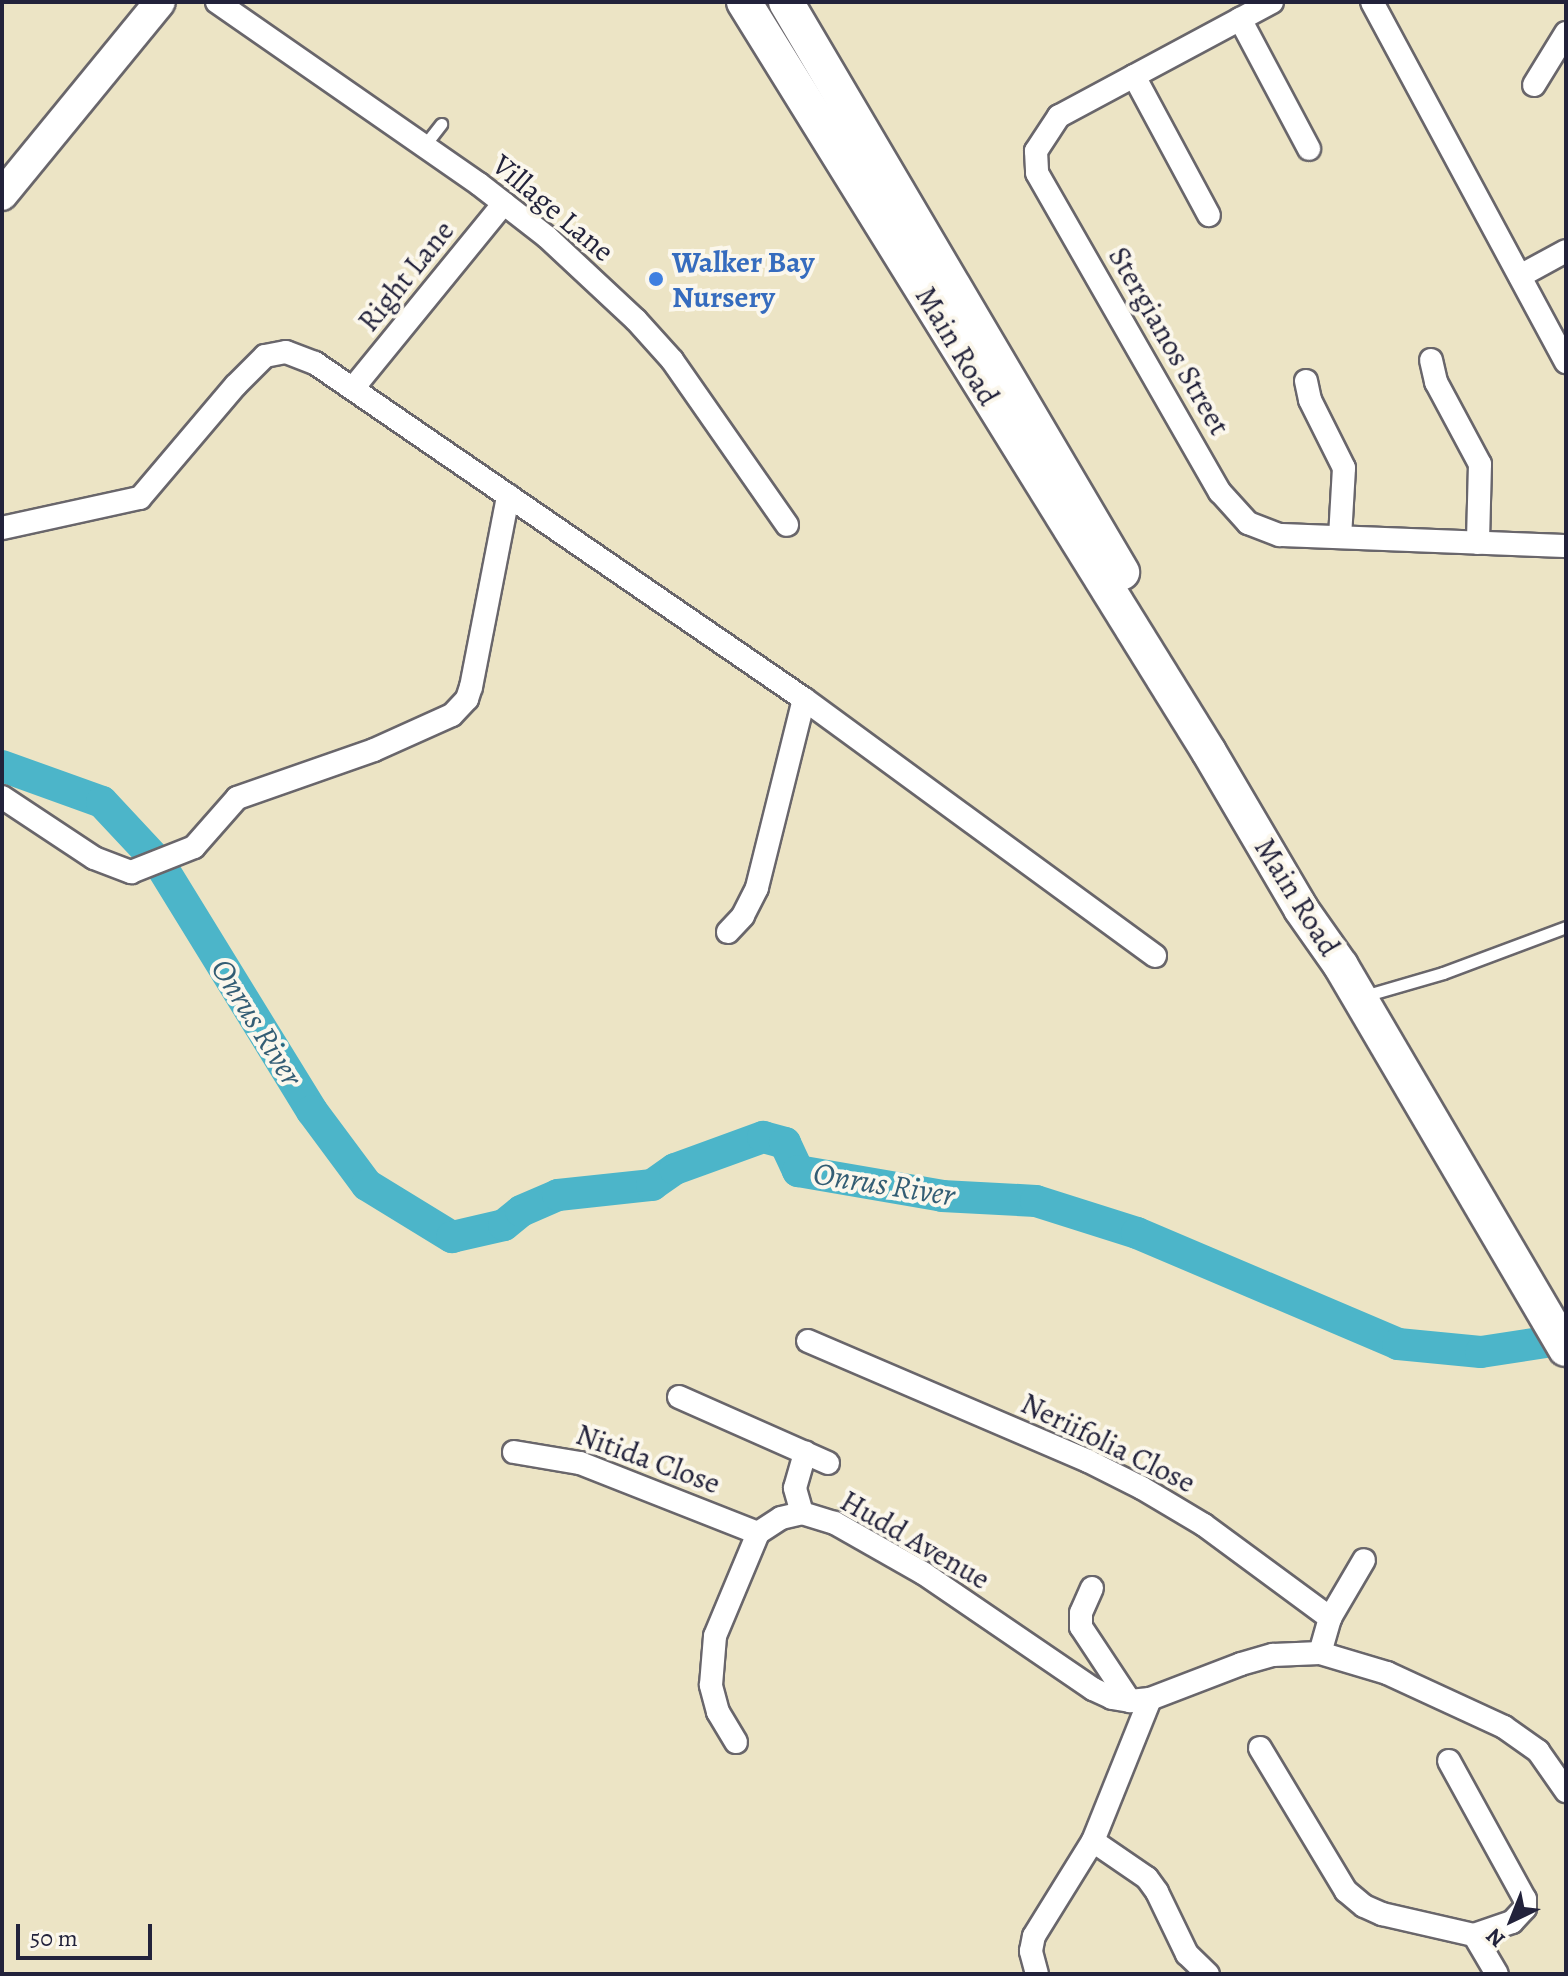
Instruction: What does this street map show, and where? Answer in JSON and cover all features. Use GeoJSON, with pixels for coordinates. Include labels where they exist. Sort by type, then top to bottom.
{"type":"FeatureCollection","features":[{"type":"Feature","properties":{"kind":"main road"},"geometry":{"type":"LineString","coordinates":[[2,195],[160,2]]}},
{"type":"Feature","properties":{"kind":"main road","name":"Main Road"},"geometry":{"type":"LineString","coordinates":[[744,2],[1209,752],[1301,909],[1341,966]]}},
{"type":"Feature","properties":{"kind":"main road","name":"Main Road"},"geometry":{"type":"LineString","coordinates":[[786,2],[1301,877],[1329,927],[1341,966]]}},
{"type":"Feature","properties":{"kind":"main road"},"geometry":{"type":"LineString","coordinates":[[1341,966],[1566,1349]]}},
{"type":"Feature","properties":{"kind":"street","name":"Village Lane"},"geometry":{"type":"LineString","coordinates":[[217,2],[504,203],[625,310],[672,360],[787,525]]}},
{"type":"Feature","properties":{"kind":"street","name":"Stergianos Street"},"geometry":{"type":"LineString","coordinates":[[1272,2],[1054,121],[1036,151],[1037,173],[1228,504],[1248,523],[1269,532],[1566,546]]}},
{"type":"Feature","properties":{"kind":"street"},"geometry":{"type":"LineString","coordinates":[[1372,2],[1566,362]]}},
{"type":"Feature","properties":{"kind":"street"},"geometry":{"type":"LineString","coordinates":[[1240,19],[1309,149]]}},
{"type":"Feature","properties":{"kind":"street"},"geometry":{"type":"LineString","coordinates":[[1534,85],[1566,33]]}},
{"type":"Feature","properties":{"kind":"street"},"geometry":{"type":"LineString","coordinates":[[1134,76],[1209,215]]}},
{"type":"Feature","properties":{"kind":"street","name":"Right Lane"},"geometry":{"type":"LineString","coordinates":[[354,387],[504,203]]}},
{"type":"Feature","properties":{"kind":"street"},"geometry":{"type":"LineString","coordinates":[[1520,276],[1566,251]]}},
{"type":"Feature","properties":{"kind":"street"},"geometry":{"type":"LineString","coordinates":[[2,528],[140,498],[252,367],[275,352],[301,356],[354,387],[804,699],[1155,956]]}},
{"type":"Feature","properties":{"kind":"street"},"geometry":{"type":"LineString","coordinates":[[1431,360],[1436,382],[1480,464],[1478,543]]}},
{"type":"Feature","properties":{"kind":"street"},"geometry":{"type":"LineString","coordinates":[[1306,381],[1310,400],[1344,468],[1340,537]]}},
{"type":"Feature","properties":{"kind":"street"},"geometry":{"type":"LineString","coordinates":[[2,797],[108,866],[131,872],[171,857],[201,841],[237,798],[425,730],[462,705],[471,687],[508,496]]}},
{"type":"Feature","properties":{"kind":"street"},"geometry":{"type":"LineString","coordinates":[[728,932],[757,888],[804,699]]}},
{"type":"Feature","properties":{"kind":"street","name":"Neriifolia Close"},"geometry":{"type":"LineString","coordinates":[[808,1341],[1088,1461],[1142,1488],[1204,1525],[1330,1618]]}},
{"type":"Feature","properties":{"kind":"street"},"geometry":{"type":"LineString","coordinates":[[679,1397],[828,1463]]}},
{"type":"Feature","properties":{"kind":"street","name":"Nitida Close"},"geometry":{"type":"LineString","coordinates":[[514,1452],[580,1463],[758,1533]]}},
{"type":"Feature","properties":{"kind":"street"},"geometry":{"type":"LineString","coordinates":[[802,1513],[795,1488],[805,1452]]}},
{"type":"Feature","properties":{"kind":"street","name":"Hudd Avenue"},"geometry":{"type":"LineString","coordinates":[[758,1533],[781,1518],[802,1513],[835,1523],[923,1573],[1093,1689],[1140,1700]]}},
{"type":"Feature","properties":{"kind":"street"},"geometry":{"type":"LineString","coordinates":[[736,1742],[718,1712],[711,1685],[710,1662],[725,1606],[758,1533]]}},
{"type":"Feature","properties":{"kind":"street"},"geometry":{"type":"LineString","coordinates":[[1320,1653],[1330,1618],[1364,1560]]}},
{"type":"Feature","properties":{"kind":"street"},"geometry":{"type":"LineString","coordinates":[[1092,1588],[1081,1613],[1081,1627],[1140,1700]]}},
{"type":"Feature","properties":{"kind":"street"},"geometry":{"type":"LineString","coordinates":[[1140,1700],[1273,1655],[1320,1653],[1387,1673],[1504,1727],[1538,1751],[1566,1791]]}},
{"type":"Feature","properties":{"kind":"street"},"geometry":{"type":"LineString","coordinates":[[1037,1974],[1031,1951],[1034,1936],[1093,1841],[1140,1700]]}},
{"type":"Feature","properties":{"kind":"street"},"geometry":{"type":"LineString","coordinates":[[1260,1748],[1346,1891],[1364,1906],[1382,1914],[1474,1935],[1512,1922],[1525,1908],[1525,1899],[1449,1761]]}},
{"type":"Feature","properties":{"kind":"street"},"geometry":{"type":"LineString","coordinates":[[1093,1841],[1147,1878],[1187,1954],[1208,1974]]}},
{"type":"Feature","properties":{"kind":"street"},"geometry":{"type":"LineString","coordinates":[[1474,1935],[1497,1974]]}},
{"type":"Feature","properties":{"kind":"lane"},"geometry":{"type":"LineString","coordinates":[[424,146],[441,124]]}},
{"type":"Feature","properties":{"kind":"lane"},"geometry":{"type":"LineString","coordinates":[[1359,997],[1443,973],[1566,927]]}},
{"type":"Feature","properties":{"kind":"waterway","name":"Onrus River"},"geometry":{"type":"LineString","coordinates":[[2,766],[102,802],[160,864],[312,1111],[367,1185],[452,1237],[504,1225],[521,1211],[558,1195],[652,1185],[675,1169],[763,1137],[785,1143],[798,1171],[942,1196],[1036,1201],[1137,1233],[1398,1344],[1481,1352],[1566,1339]]}},
{"type":"Feature","properties":{"kind":"place","name":"Walker Bay Nursery"},"geometry":{"type":"Point","coordinates":[656,279]}}]}
